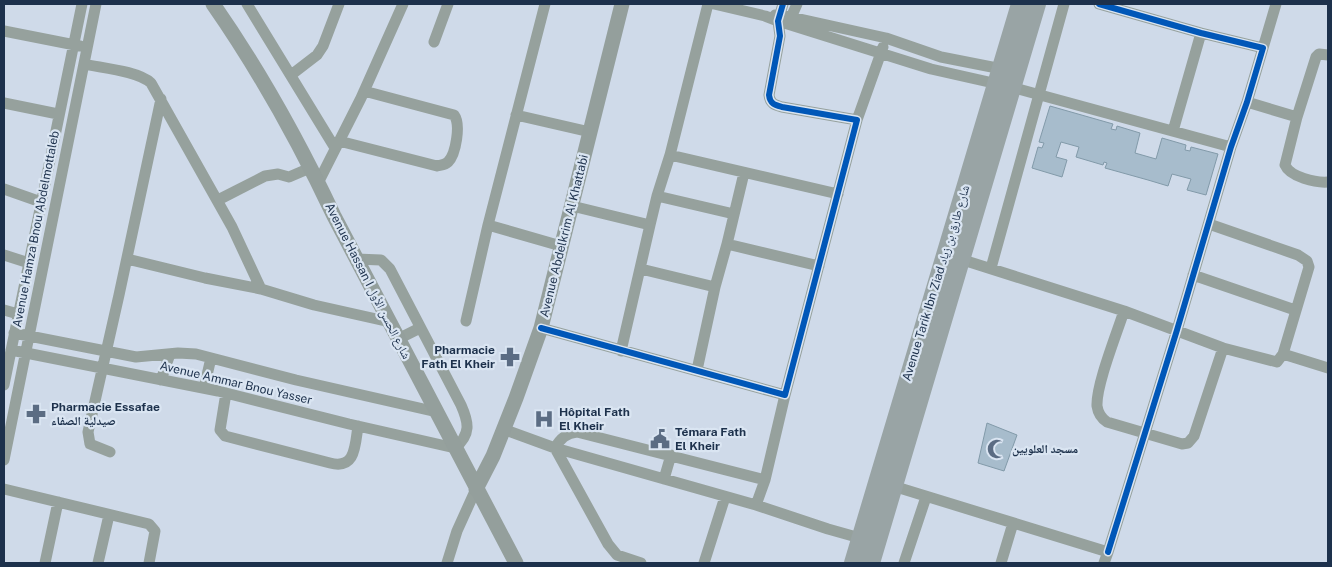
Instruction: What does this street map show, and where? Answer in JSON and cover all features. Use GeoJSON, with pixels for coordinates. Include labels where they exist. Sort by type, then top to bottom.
{"type":"FeatureCollection","features":[{"type":"Feature","properties":{"kind":"main road","name":"Avenue Hassan I شارع الحسن الأول"},"geometry":{"type":"LineString","coordinates":[[212,4],[262,80],[310,168],[516,563]]}},
{"type":"Feature","properties":{"kind":"main road","name":"Avenue Abdelkrim Al Khattabi"},"geometry":{"type":"LineString","coordinates":[[476,489],[493,456],[525,375],[541,328],[622,4]]}},
{"type":"Feature","properties":{"kind":"main road","name":"Avenue Tarik Ibn Ziad شارع طارق بن زياد"},"geometry":{"type":"LineString","coordinates":[[871,563],[960,259],[1006,78],[1020,4]]}},
{"type":"Feature","properties":{"kind":"main road","name":"Avenue Tarik Ibn Ziad شارع طارق بن زياد"},"geometry":{"type":"LineString","coordinates":[[853,563],[1006,78],[1036,4]]}},
{"type":"Feature","properties":{"kind":"street"},"geometry":{"type":"LineString","coordinates":[[4,385],[82,4]]}},
{"type":"Feature","properties":{"kind":"street","name":"Avenue Hamza Bnou Abdelmottaleb"},"geometry":{"type":"LineString","coordinates":[[4,460],[8,419],[25,353],[96,4]]}},
{"type":"Feature","properties":{"kind":"street"},"geometry":{"type":"LineString","coordinates":[[247,4],[337,144],[437,166],[444,165],[450,161],[458,131],[458,123],[454,115],[364,91]]}},
{"type":"Feature","properties":{"kind":"street"},"geometry":{"type":"LineString","coordinates":[[291,75],[317,55],[339,4]]}},
{"type":"Feature","properties":{"kind":"street"},"geometry":{"type":"LineString","coordinates":[[318,183],[364,91],[403,4]]}},
{"type":"Feature","properties":{"kind":"street"},"geometry":{"type":"LineString","coordinates":[[434,42],[448,4]]}},
{"type":"Feature","properties":{"kind":"street"},"geometry":{"type":"LineString","coordinates":[[466,321],[488,225],[545,4]]}},
{"type":"Feature","properties":{"kind":"street"},"geometry":{"type":"LineString","coordinates":[[621,351],[657,196],[670,155],[708,4]]}},
{"type":"Feature","properties":{"kind":"street"},"geometry":{"type":"LineString","coordinates":[[714,4],[765,16],[784,16],[886,38],[1006,78],[1038,94],[1231,147]]}},
{"type":"Feature","properties":{"kind":"street"},"geometry":{"type":"LineString","coordinates":[[797,4],[784,16],[769,95],[770,102],[782,107],[857,120]]}},
{"type":"Feature","properties":{"kind":"street"},"geometry":{"type":"LineString","coordinates":[[990,268],[1064,4]]}},
{"type":"Feature","properties":{"kind":"street"},"geometry":{"type":"LineString","coordinates":[[1099,4],[1201,33],[1263,48]]}},
{"type":"Feature","properties":{"kind":"street"},"geometry":{"type":"LineString","coordinates":[[1104,563],[1276,4]]}},
{"type":"Feature","properties":{"kind":"street"},"geometry":{"type":"LineString","coordinates":[[784,16],[881,53],[931,69],[1006,78]]}},
{"type":"Feature","properties":{"kind":"street"},"geometry":{"type":"LineString","coordinates":[[4,31],[88,47]]}},
{"type":"Feature","properties":{"kind":"street"},"geometry":{"type":"LineString","coordinates":[[1174,130],[1201,33]]}},
{"type":"Feature","properties":{"kind":"street"},"geometry":{"type":"LineString","coordinates":[[756,505],[765,480],[785,395],[857,120],[886,38]]}},
{"type":"Feature","properties":{"kind":"street"},"geometry":{"type":"LineString","coordinates":[[1328,55],[1319,54],[1316,58],[1286,159],[1286,167],[1299,176],[1318,182],[1328,182]]}},
{"type":"Feature","properties":{"kind":"street"},"geometry":{"type":"LineString","coordinates":[[84,64],[136,75],[147,79],[156,90],[183,141],[218,200],[261,289]]}},
{"type":"Feature","properties":{"kind":"street"},"geometry":{"type":"LineString","coordinates":[[110,452],[90,444],[88,432],[161,99]]}},
{"type":"Feature","properties":{"kind":"street"},"geometry":{"type":"LineString","coordinates":[[1247,102],[1297,117]]}},
{"type":"Feature","properties":{"kind":"street"},"geometry":{"type":"LineString","coordinates":[[4,103],[58,114]]}},
{"type":"Feature","properties":{"kind":"street"},"geometry":{"type":"LineString","coordinates":[[516,115],[590,132]]}},
{"type":"Feature","properties":{"kind":"street"},"geometry":{"type":"LineString","coordinates":[[670,155],[838,194]]}},
{"type":"Feature","properties":{"kind":"street"},"geometry":{"type":"LineString","coordinates":[[218,200],[265,176],[278,174],[289,177],[310,168]]}},
{"type":"Feature","properties":{"kind":"street"},"geometry":{"type":"LineString","coordinates":[[697,370],[715,287],[744,173]]}},
{"type":"Feature","properties":{"kind":"street"},"geometry":{"type":"LineString","coordinates":[[4,189],[41,202]]}},
{"type":"Feature","properties":{"kind":"street"},"geometry":{"type":"LineString","coordinates":[[657,196],[734,214]]}},
{"type":"Feature","properties":{"kind":"street"},"geometry":{"type":"LineString","coordinates":[[572,206],[650,225]]}},
{"type":"Feature","properties":{"kind":"street"},"geometry":{"type":"LineString","coordinates":[[960,259],[1124,311],[1223,348],[1274,363],[1283,354],[1309,267],[1304,258],[1209,224]]}},
{"type":"Feature","properties":{"kind":"street"},"geometry":{"type":"LineString","coordinates":[[488,225],[561,246]]}},
{"type":"Feature","properties":{"kind":"street"},"geometry":{"type":"LineString","coordinates":[[726,244],[819,266]]}},
{"type":"Feature","properties":{"kind":"street"},"geometry":{"type":"LineString","coordinates":[[4,255],[30,264]]}},
{"type":"Feature","properties":{"kind":"street"},"geometry":{"type":"LineString","coordinates":[[127,259],[261,289],[314,306],[390,322]]}},
{"type":"Feature","properties":{"kind":"street"},"geometry":{"type":"LineString","coordinates":[[356,259],[381,260],[390,269],[466,417],[468,425],[465,437],[455,448]]}},
{"type":"Feature","properties":{"kind":"street"},"geometry":{"type":"LineString","coordinates":[[641,268],[715,287]]}},
{"type":"Feature","properties":{"kind":"street"},"geometry":{"type":"LineString","coordinates":[[1193,275],[1295,310]]}},
{"type":"Feature","properties":{"kind":"street"},"geometry":{"type":"LineString","coordinates":[[4,310],[18,314]]}},
{"type":"Feature","properties":{"kind":"street"},"geometry":{"type":"LineString","coordinates":[[1124,311],[1100,387],[1097,405],[1102,418],[1107,422],[1182,444],[1191,441],[1223,348]]}},
{"type":"Feature","properties":{"kind":"street"},"geometry":{"type":"LineString","coordinates":[[398,339],[420,328]]}},
{"type":"Feature","properties":{"kind":"street"},"geometry":{"type":"LineString","coordinates":[[541,328],[785,395]]}},
{"type":"Feature","properties":{"kind":"street"},"geometry":{"type":"LineString","coordinates":[[14,333],[136,358],[186,353],[437,412]]}},
{"type":"Feature","properties":{"kind":"street","name":"Avenue Ammar Bnou Yasser"},"geometry":{"type":"LineString","coordinates":[[11,350],[204,388],[455,448]]}},
{"type":"Feature","properties":{"kind":"street"},"geometry":{"type":"LineString","coordinates":[[161,380],[170,354]]}},
{"type":"Feature","properties":{"kind":"street"},"geometry":{"type":"LineString","coordinates":[[1283,354],[1328,368]]}},
{"type":"Feature","properties":{"kind":"street"},"geometry":{"type":"LineString","coordinates":[[204,388],[211,358]]}},
{"type":"Feature","properties":{"kind":"street"},"geometry":{"type":"LineString","coordinates":[[226,393],[220,423],[220,430],[225,436],[330,464],[339,466],[350,460],[354,451],[358,426]]}},
{"type":"Feature","properties":{"kind":"street"},"geometry":{"type":"LineString","coordinates":[[503,429],[555,448],[756,505],[860,538]]}},
{"type":"Feature","properties":{"kind":"street"},"geometry":{"type":"LineString","coordinates":[[555,448],[562,438],[572,432],[578,432],[765,480]]}},
{"type":"Feature","properties":{"kind":"street"},"geometry":{"type":"LineString","coordinates":[[555,448],[612,550],[617,555],[641,563]]}},
{"type":"Feature","properties":{"kind":"street"},"geometry":{"type":"LineString","coordinates":[[664,479],[671,455]]}},
{"type":"Feature","properties":{"kind":"street"},"geometry":{"type":"LineString","coordinates":[[893,486],[1108,552]]}},
{"type":"Feature","properties":{"kind":"street"},"geometry":{"type":"LineString","coordinates":[[4,489],[143,522],[155,531],[149,563]]}},
{"type":"Feature","properties":{"kind":"street"},"geometry":{"type":"LineString","coordinates":[[447,563],[457,531],[476,489]]}},
{"type":"Feature","properties":{"kind":"street"},"geometry":{"type":"LineString","coordinates":[[704,563],[725,496]]}},
{"type":"Feature","properties":{"kind":"street"},"geometry":{"type":"LineString","coordinates":[[904,563],[926,497]]}},
{"type":"Feature","properties":{"kind":"street"},"geometry":{"type":"LineString","coordinates":[[45,563],[58,502]]}},
{"type":"Feature","properties":{"kind":"street"},"geometry":{"type":"LineString","coordinates":[[98,563],[109,514]]}},
{"type":"Feature","properties":{"kind":"street"},"geometry":{"type":"LineString","coordinates":[[1001,563],[1013,523]]}},
{"type":"Feature","properties":{"kind":"building"},"geometry":{"type":"Polygon","coordinates":[[[1050,106],[1113,124],[1111,129],[1116,130],[1117,126],[1140,133],[1135,153],[1156,159],[1162,138],[1186,145],[1185,150],[1190,151],[1191,147],[1218,154],[1206,195],[1187,190],[1191,179],[1172,174],[1168,186],[1105,168],[1107,163],[1104,162],[1103,165],[1076,157],[1079,147],[1061,142],[1056,157],[1067,160],[1062,177],[1032,168],[1038,147],[1042,148],[1044,143],[1039,142],[1050,106]]]}},
{"type":"Feature","properties":{"kind":"building","name":"مسجد العلويين"},"geometry":{"type":"Polygon","coordinates":[[[987,423],[1017,435],[1004,471],[978,463],[987,423]]]}},
{"type":"Feature","properties":{"kind":"cycle path"},"geometry":{"type":"LineString","coordinates":[[541,328],[785,395],[857,120],[782,107],[775,105],[770,100],[769,95],[780,36],[778,21],[783,4]]}},
{"type":"Feature","properties":{"kind":"cycle path"},"geometry":{"type":"LineString","coordinates":[[1099,4],[1201,33],[1263,48],[1108,552]]}},
{"type":"Feature","properties":{"kind":"place","name":"Pharmacie Fath El Kheir"},"geometry":{"type":"Point","coordinates":[510,357]}},
{"type":"Feature","properties":{"kind":"place","name":"Pharmacie Essafae صيدلية الصفاء"},"geometry":{"type":"Point","coordinates":[36,414]}},
{"type":"Feature","properties":{"kind":"place","name":"Hôpital Fath El Kheir"},"geometry":{"type":"Point","coordinates":[544,419]}},
{"type":"Feature","properties":{"kind":"place","name":"Témara Fath El Kheir"},"geometry":{"type":"Point","coordinates":[660,439]}},
{"type":"Feature","properties":{"kind":"place","name":"مسجد العلويين"},"geometry":{"type":"Point","coordinates":[997,449]}}]}
